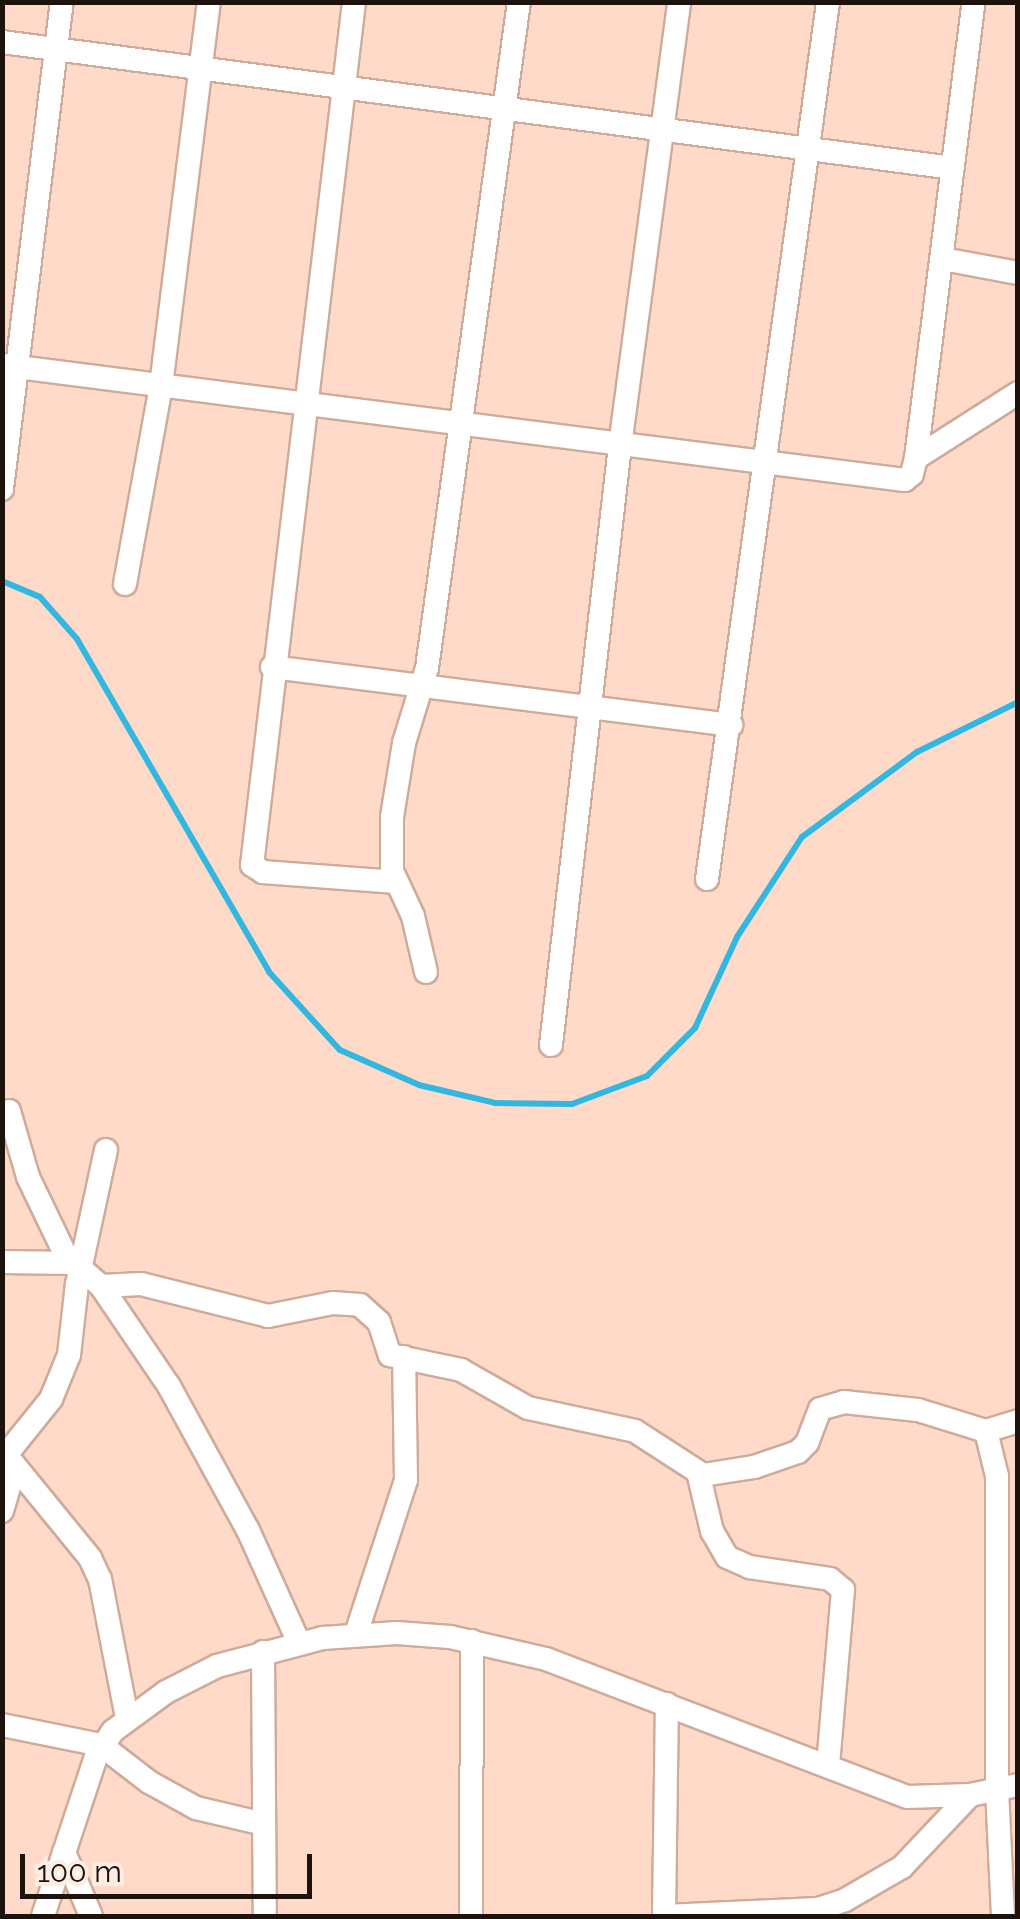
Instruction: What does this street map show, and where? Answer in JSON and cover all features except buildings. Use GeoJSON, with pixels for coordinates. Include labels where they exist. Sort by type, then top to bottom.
{"type":"FeatureCollection","features":[{"type":"Feature","properties":{"kind":"street"},"geometry":{"type":"LineString","coordinates":[[2,489],[10,366],[62,2]]}},
{"type":"Feature","properties":{"kind":"street"},"geometry":{"type":"LineString","coordinates":[[125,584],[161,386],[209,2]]}},
{"type":"Feature","properties":{"kind":"street"},"geometry":{"type":"LineString","coordinates":[[354,2],[272,667],[253,868],[396,882]]}},
{"type":"Feature","properties":{"kind":"street"},"geometry":{"type":"LineString","coordinates":[[426,972],[413,916],[396,882],[390,857],[392,817],[404,742],[423,686],[519,2]]}},
{"type":"Feature","properties":{"kind":"street"},"geometry":{"type":"LineString","coordinates":[[551,1045],[620,446],[680,2]]}},
{"type":"Feature","properties":{"kind":"street"},"geometry":{"type":"LineString","coordinates":[[707,880],[828,2]]}},
{"type":"Feature","properties":{"kind":"street"},"geometry":{"type":"LineString","coordinates":[[10,366],[766,466],[904,480],[912,474],[916,458],[974,2]]}},
{"type":"Feature","properties":{"kind":"street"},"geometry":{"type":"LineString","coordinates":[[2,42],[953,168]]}},
{"type":"Feature","properties":{"kind":"street"},"geometry":{"type":"LineString","coordinates":[[942,259],[1018,273]]}},
{"type":"Feature","properties":{"kind":"street"},"geometry":{"type":"LineString","coordinates":[[916,458],[1018,394]]}},
{"type":"Feature","properties":{"kind":"street"},"geometry":{"type":"LineString","coordinates":[[272,667],[731,725]]}},
{"type":"Feature","properties":{"kind":"street"},"geometry":{"type":"LineString","coordinates":[[9,1111],[28,1176],[76,1266],[100,1286],[202,1443],[248,1530],[299,1643]]}},
{"type":"Feature","properties":{"kind":"street"},"geometry":{"type":"LineString","coordinates":[[2,1511],[8,1457],[40,1416],[65,1367],[76,1266],[106,1150]]}},
{"type":"Feature","properties":{"kind":"street"},"geometry":{"type":"LineString","coordinates":[[2,1262],[76,1266]]}},
{"type":"Feature","properties":{"kind":"street"},"geometry":{"type":"LineString","coordinates":[[100,1286],[141,1284],[268,1316],[322,1304],[360,1305],[379,1322],[388,1353],[461,1370],[528,1408],[635,1430],[710,1476],[798,1452],[807,1443],[816,1413],[824,1406],[844,1402],[902,1406],[986,1430],[1018,1421]]}},
{"type":"Feature","properties":{"kind":"street"},"geometry":{"type":"LineString","coordinates":[[356,1634],[406,1480],[404,1357]]}},
{"type":"Feature","properties":{"kind":"street"},"geometry":{"type":"LineString","coordinates":[[986,1430],[996,1476],[1007,1787],[1003,1916]]}},
{"type":"Feature","properties":{"kind":"street"},"geometry":{"type":"LineString","coordinates":[[8,1457],[90,1558],[100,1579],[128,1718]]}},
{"type":"Feature","properties":{"kind":"street"},"geometry":{"type":"LineString","coordinates":[[698,1472],[712,1532],[727,1557],[748,1567],[830,1578],[843,1590],[828,1766]]}},
{"type":"Feature","properties":{"kind":"street"},"geometry":{"type":"LineString","coordinates":[[42,1916],[101,1745],[128,1718],[217,1666],[299,1643],[356,1634],[415,1634],[472,1642],[598,1676],[907,1797],[970,1795],[1007,1787]]}},
{"type":"Feature","properties":{"kind":"street"},"geometry":{"type":"LineString","coordinates":[[472,1642],[472,1916]]}},
{"type":"Feature","properties":{"kind":"street"},"geometry":{"type":"LineString","coordinates":[[264,1652],[265,1916]]}},
{"type":"Feature","properties":{"kind":"street"},"geometry":{"type":"LineString","coordinates":[[668,1704],[664,1916],[818,1908],[845,1900],[902,1867],[970,1795]]}},
{"type":"Feature","properties":{"kind":"street"},"geometry":{"type":"LineString","coordinates":[[2,1725],[101,1745],[149,1782],[196,1808],[264,1824]]}},
{"type":"Feature","properties":{"kind":"street"},"geometry":{"type":"LineString","coordinates":[[64,1852],[91,1916]]}},
{"type":"Feature","properties":{"kind":"waterway"},"geometry":{"type":"LineString","coordinates":[[2,581],[40,597],[77,639],[269,972],[340,1050],[419,1085],[495,1103],[572,1104],[647,1076],[695,1028],[737,937],[802,837],[917,752],[1018,702]]}}]}
